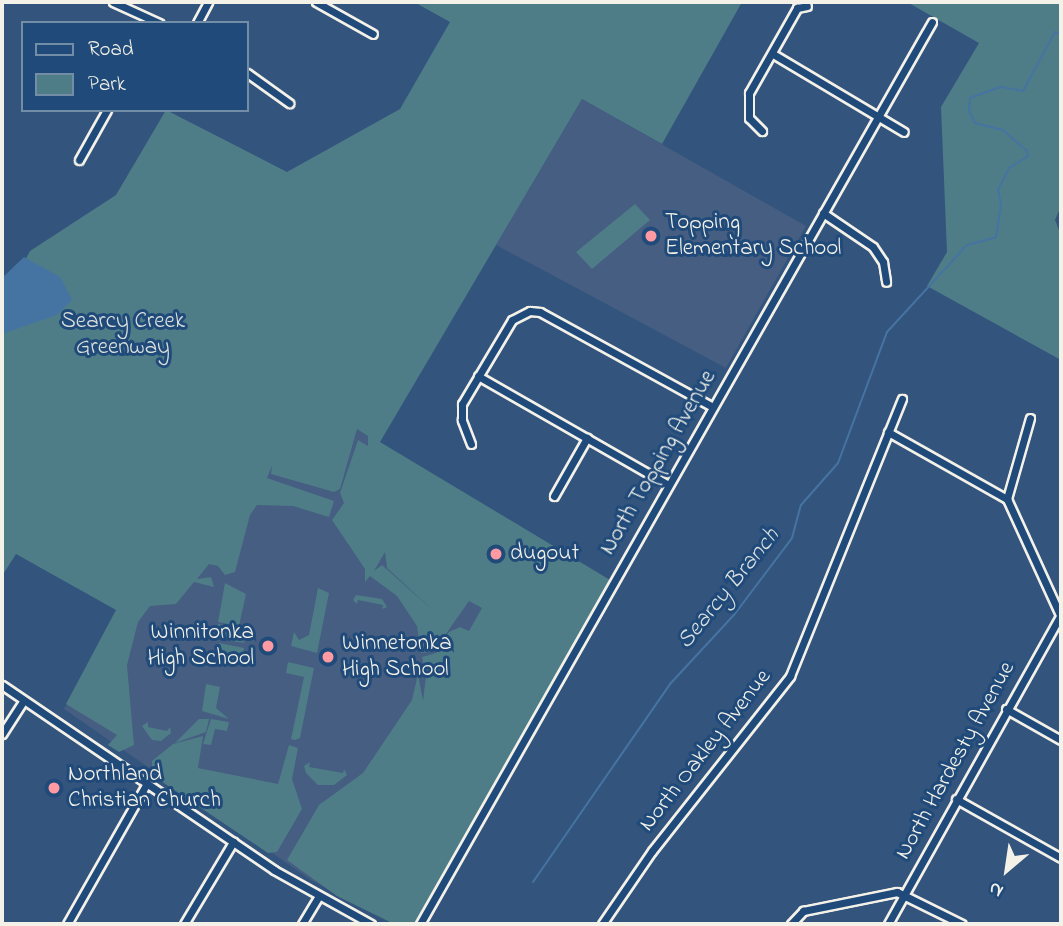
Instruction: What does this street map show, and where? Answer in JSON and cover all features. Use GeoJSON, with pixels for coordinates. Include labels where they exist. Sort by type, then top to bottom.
{"type":"FeatureCollection","features":[{"type":"Feature","properties":{"kind":"street"},"geometry":{"type":"LineString","coordinates":[[113,2],[154,21]]}},
{"type":"Feature","properties":{"kind":"street"},"geometry":{"type":"LineString","coordinates":[[198,21],[208,2]]}},
{"type":"Feature","properties":{"kind":"street"},"geometry":{"type":"LineString","coordinates":[[316,2],[373,34]]}},
{"type":"Feature","properties":{"kind":"street"},"geometry":{"type":"LineString","coordinates":[[762,131],[748,118],[747,103],[797,8],[807,6]]}},
{"type":"Feature","properties":{"kind":"street","name":"North Topping Avenue"},"geometry":{"type":"LineString","coordinates":[[420,924],[932,22]]}},
{"type":"Feature","properties":{"kind":"street"},"geometry":{"type":"LineString","coordinates":[[773,54],[904,132]]}},
{"type":"Feature","properties":{"kind":"street"},"geometry":{"type":"LineString","coordinates":[[248,74],[289,103]]}},
{"type":"Feature","properties":{"kind":"street"},"geometry":{"type":"LineString","coordinates":[[79,160],[106,113]]}},
{"type":"Feature","properties":{"kind":"street"},"geometry":{"type":"LineString","coordinates":[[823,213],[873,247],[883,262],[886,282]]}},
{"type":"Feature","properties":{"kind":"street"},"geometry":{"type":"LineString","coordinates":[[471,444],[461,412],[478,376],[512,320],[536,311],[713,407]]}},
{"type":"Feature","properties":{"kind":"street"},"geometry":{"type":"LineString","coordinates":[[478,376],[668,485]]}},
{"type":"Feature","properties":{"kind":"street","name":"North Oakley Avenue"},"geometry":{"type":"LineString","coordinates":[[602,924],[652,851],[790,676],[902,399]]}},
{"type":"Feature","properties":{"kind":"street"},"geometry":{"type":"LineString","coordinates":[[1007,499],[1030,418]]}},
{"type":"Feature","properties":{"kind":"street"},"geometry":{"type":"LineString","coordinates":[[888,432],[1007,499],[1039,561],[1060,617]]}},
{"type":"Feature","properties":{"kind":"street"},"geometry":{"type":"LineString","coordinates":[[554,496],[587,438]]}},
{"type":"Feature","properties":{"kind":"street","name":"North Hardesty Avenue"},"geometry":{"type":"LineString","coordinates":[[888,924],[1006,709],[1060,617]]}},
{"type":"Feature","properties":{"kind":"street"},"geometry":{"type":"LineString","coordinates":[[2,685],[233,842],[318,897],[371,924]]}},
{"type":"Feature","properties":{"kind":"street"},"geometry":{"type":"LineString","coordinates":[[2,733],[24,700]]}},
{"type":"Feature","properties":{"kind":"street"},"geometry":{"type":"LineString","coordinates":[[1006,709],[1061,740]]}},
{"type":"Feature","properties":{"kind":"street"},"geometry":{"type":"LineString","coordinates":[[67,924],[148,783]]}},
{"type":"Feature","properties":{"kind":"street"},"geometry":{"type":"LineString","coordinates":[[956,799],[1061,858]]}},
{"type":"Feature","properties":{"kind":"street"},"geometry":{"type":"LineString","coordinates":[[184,924],[233,842]]}},
{"type":"Feature","properties":{"kind":"street"},"geometry":{"type":"LineString","coordinates":[[791,924],[803,911],[904,894],[962,924]]}},
{"type":"Feature","properties":{"kind":"street"},"geometry":{"type":"LineString","coordinates":[[302,924],[318,897]]}},
{"type":"Feature","properties":{"kind":"shaded area","name":"Topping Elementary School"},"geometry":{"type":"Polygon","coordinates":[[[582,99],[806,226],[726,368],[496,245],[582,99]]]}},
{"type":"Feature","properties":{"kind":"shaded area"},"geometry":{"type":"Polygon","coordinates":[[[24,257],[60,277],[72,300],[57,315],[2,334],[2,278],[24,257]]]}},
{"type":"Feature","properties":{"kind":"shaded area","name":"Winnetonka High School"},"geometry":{"type":"Polygon","coordinates":[[[247,363],[610,580],[396,924],[311,880],[64,709],[247,363]]]}},
{"type":"Feature","properties":{"kind":"green space","name":"Searcy Creek Greenway"},"geometry":{"type":"Polygon","coordinates":[[[414,2],[742,2],[662,144],[582,99],[380,442],[610,580],[414,924],[394,924],[337,896],[287,860],[319,805],[363,773],[412,700],[418,674],[423,701],[426,676],[422,657],[436,653],[449,632],[460,627],[469,631],[482,608],[469,601],[434,651],[421,653],[417,626],[397,596],[370,576],[365,582],[365,569],[332,520],[344,503],[340,493],[358,440],[368,446],[368,436],[357,429],[340,489],[334,492],[271,474],[272,466],[267,478],[334,501],[329,517],[293,506],[257,505],[250,515],[235,572],[225,575],[218,566],[209,564],[197,579],[211,577],[214,587],[194,582],[176,604],[150,606],[138,622],[127,665],[134,745],[119,752],[108,745],[117,735],[66,704],[116,610],[16,554],[2,576],[2,304],[30,251],[116,195],[165,112],[170,112],[287,172],[400,109],[450,22],[414,2]],[[385,552],[374,571],[382,565],[437,614],[387,568],[385,552]]]}},
{"type":"Feature","properties":{"kind":"green space"},"geometry":{"type":"Polygon","coordinates":[[[907,2],[1061,2],[1061,206],[1055,220],[1061,235],[1061,360],[927,286],[947,252],[941,107],[979,43],[907,2]]]}},
{"type":"Feature","properties":{"kind":"green space"},"geometry":{"type":"Polygon","coordinates":[[[635,204],[650,220],[592,269],[576,252],[635,204]]]}},
{"type":"Feature","properties":{"kind":"green space"},"geometry":{"type":"Polygon","coordinates":[[[225,583],[246,594],[239,626],[218,622],[225,583]]]}},
{"type":"Feature","properties":{"kind":"green space"},"geometry":{"type":"Polygon","coordinates":[[[318,588],[329,593],[317,653],[291,646],[294,632],[299,640],[309,635],[318,588]]]}},
{"type":"Feature","properties":{"kind":"green space"},"geometry":{"type":"Polygon","coordinates":[[[356,595],[382,599],[387,607],[382,609],[383,605],[358,600],[357,604],[353,600],[356,595]]]}},
{"type":"Feature","properties":{"kind":"green space"},"geometry":{"type":"Polygon","coordinates":[[[218,624],[234,627],[245,643],[219,639],[218,624]]]}},
{"type":"Feature","properties":{"kind":"green space"},"geometry":{"type":"Polygon","coordinates":[[[219,643],[244,648],[241,663],[211,658],[219,643]]]}},
{"type":"Feature","properties":{"kind":"green space"},"geometry":{"type":"Polygon","coordinates":[[[288,662],[314,668],[300,738],[295,740],[291,739],[304,677],[286,673],[288,662]]]}},
{"type":"Feature","properties":{"kind":"green space"},"geometry":{"type":"Polygon","coordinates":[[[206,684],[220,687],[216,708],[229,719],[202,711],[206,684]]]}},
{"type":"Feature","properties":{"kind":"green space"},"geometry":{"type":"Polygon","coordinates":[[[199,719],[209,719],[206,732],[175,743],[199,719]]]}},
{"type":"Feature","properties":{"kind":"green space"},"geometry":{"type":"Polygon","coordinates":[[[211,719],[229,722],[227,731],[215,729],[211,745],[203,744],[211,719]]]}},
{"type":"Feature","properties":{"kind":"green space"},"geometry":{"type":"Polygon","coordinates":[[[148,722],[148,727],[167,731],[170,727],[171,733],[161,741],[152,740],[142,726],[148,722]]]}},
{"type":"Feature","properties":{"kind":"green space"},"geometry":{"type":"Polygon","coordinates":[[[203,736],[198,768],[278,784],[289,745],[298,748],[292,779],[302,809],[277,852],[268,853],[152,775],[152,761],[173,744],[203,736]]]}},
{"type":"Feature","properties":{"kind":"green space"},"geometry":{"type":"Polygon","coordinates":[[[310,762],[309,767],[343,773],[344,769],[347,775],[334,785],[318,785],[306,773],[304,766],[310,762]]]}},
{"type":"Feature","properties":{"kind":"waterway","name":"Searcy Branch"},"geometry":{"type":"LineString","coordinates":[[533,882],[670,684],[734,615],[792,538],[801,505],[838,463],[887,332],[967,245],[996,237],[1001,205],[998,190],[1009,168],[1028,156],[1027,151],[1003,130],[975,123],[969,111],[970,98],[1001,87],[1023,91],[1055,32],[1061,34]]}},
{"type":"Feature","properties":{"kind":"place","name":"Topping Elementary School"},"geometry":{"type":"Point","coordinates":[651,236]}},
{"type":"Feature","properties":{"kind":"place","name":"dugout"},"geometry":{"type":"Point","coordinates":[496,554]}},
{"type":"Feature","properties":{"kind":"place","name":"Winnitonka High School"},"geometry":{"type":"Point","coordinates":[268,646]}},
{"type":"Feature","properties":{"kind":"place","name":"Winnetonka High School"},"geometry":{"type":"Point","coordinates":[328,657]}},
{"type":"Feature","properties":{"kind":"place","name":"Northland Christian Church"},"geometry":{"type":"Point","coordinates":[54,788]}}]}
